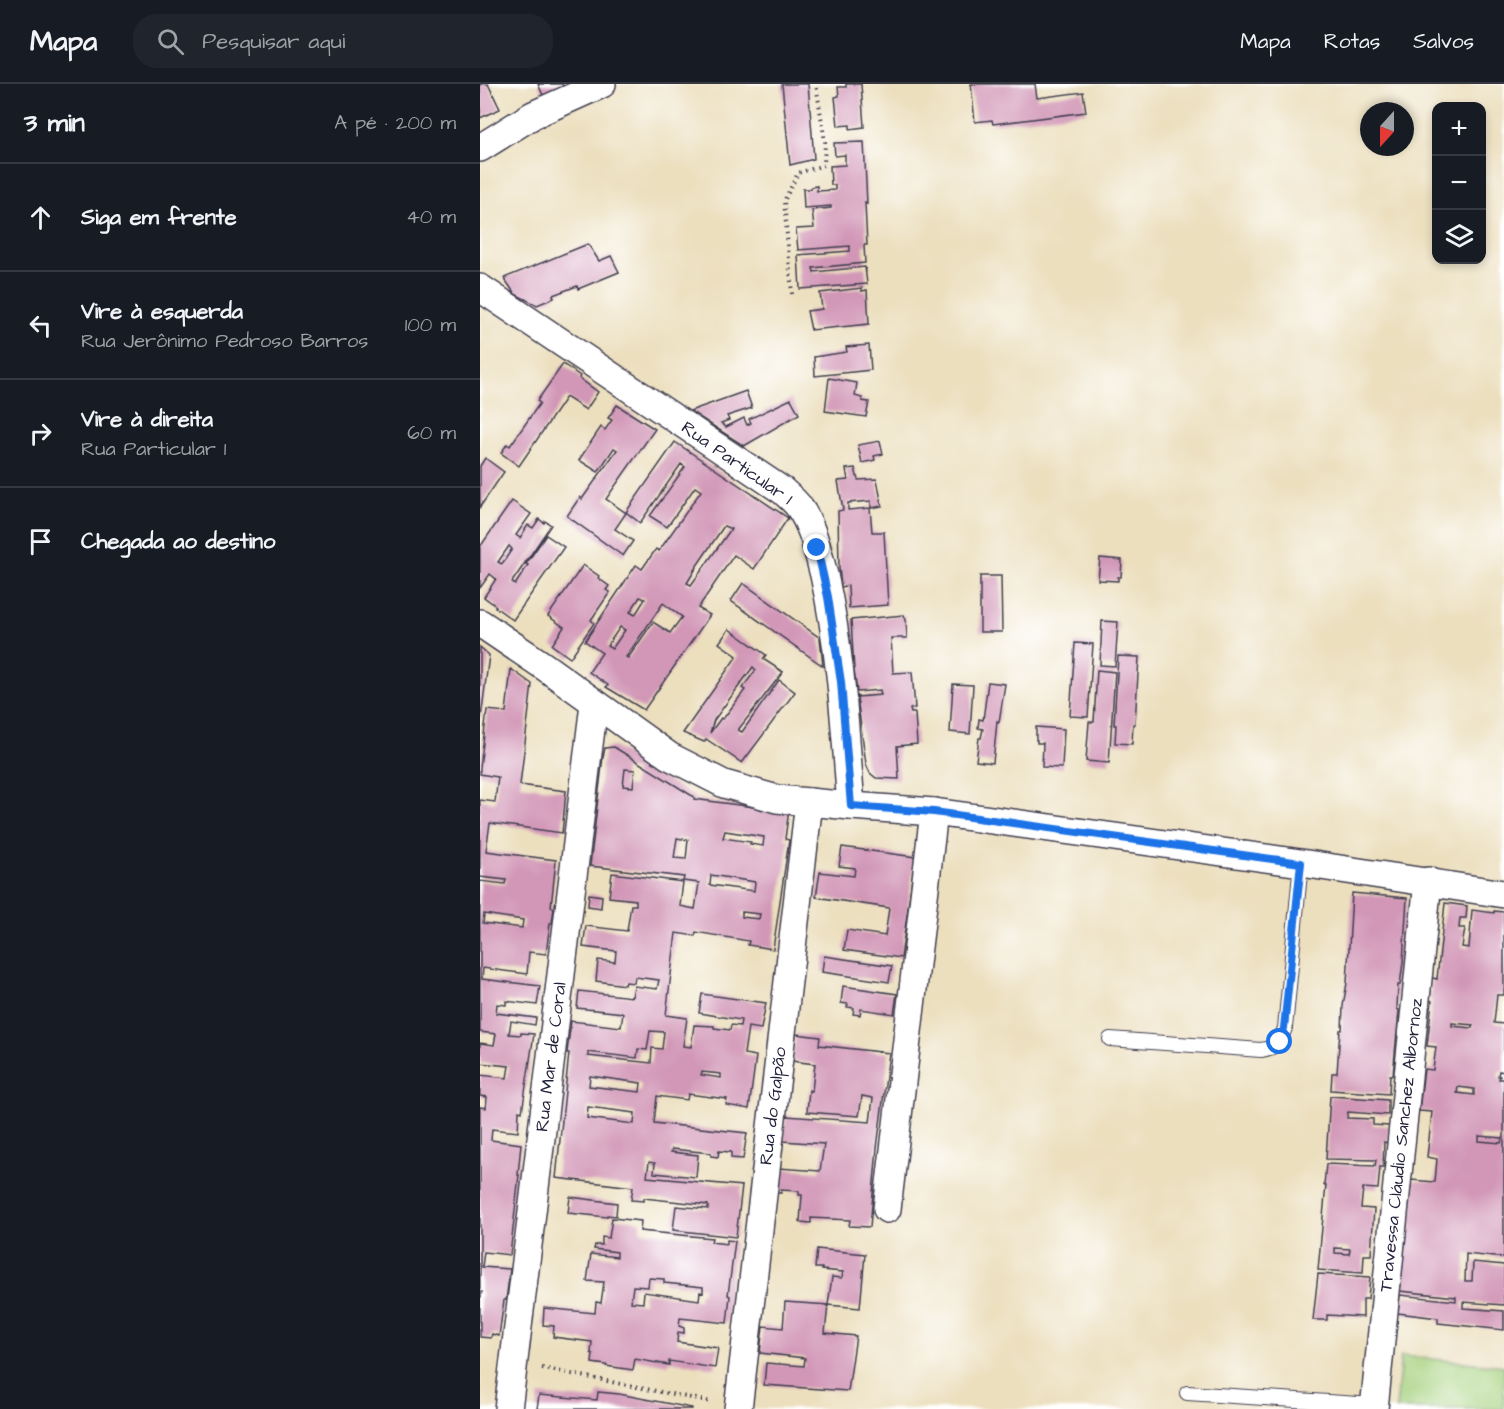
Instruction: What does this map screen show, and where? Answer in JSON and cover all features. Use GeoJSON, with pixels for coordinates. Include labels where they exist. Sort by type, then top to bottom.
{"type":"FeatureCollection","features":[{"type":"Feature","properties":{"kind":"street"},"geometry":{"type":"LineString","coordinates":[[480,148],[533,115],[602,84]]}},
{"type":"Feature","properties":{"kind":"street","name":"Rua Particular 1"},"geometry":{"type":"LineString","coordinates":[[480,288],[783,491],[799,507],[809,525],[817,548],[828,597],[841,682],[851,806]]}},
{"type":"Feature","properties":{"kind":"street"},"geometry":{"type":"LineString","coordinates":[[480,623],[669,756],[724,784],[777,799],[934,812],[1504,894]]}},
{"type":"Feature","properties":{"kind":"street","name":"Rua Mar de Coral"},"geometry":{"type":"LineString","coordinates":[[508,1409],[594,704]]}},
{"type":"Feature","properties":{"kind":"street","name":"Rua do Galpão"},"geometry":{"type":"LineString","coordinates":[[738,1408],[808,802]]}},
{"type":"Feature","properties":{"kind":"street"},"geometry":{"type":"LineString","coordinates":[[887,1209],[934,812]]}},
{"type":"Feature","properties":{"kind":"street","name":"Travessa Cláudio Sanchez Albornoz"},"geometry":{"type":"LineString","coordinates":[[1374,1407],[1428,882]]}},
{"type":"Feature","properties":{"kind":"lane"},"geometry":{"type":"LineString","coordinates":[[1110,1039],[1261,1050],[1272,1048],[1280,1042],[1284,1028],[1301,863]]}},
{"type":"Feature","properties":{"kind":"lane"},"geometry":{"type":"LineString","coordinates":[[1187,1393],[1374,1407]]}},
{"type":"Feature","properties":{"kind":"path"},"geometry":{"type":"LineString","coordinates":[[792,294],[784,201],[798,173],[824,165],[825,142],[816,84]]}},
{"type":"Feature","properties":{"kind":"path"},"geometry":{"type":"LineString","coordinates":[[514,1362],[738,1408]]}},
{"type":"Feature","properties":{"kind":"green space"},"geometry":{"type":"Polygon","coordinates":[[[1401,1356],[1504,1366],[1504,1409],[1396,1409],[1401,1356]]]}},
{"type":"Feature","properties":{"kind":"building"},"geometry":{"type":"Polygon","coordinates":[[[480,84],[488,84],[500,109],[480,118],[480,84]]]}},
{"type":"Feature","properties":{"kind":"building"},"geometry":{"type":"Polygon","coordinates":[[[538,84],[562,84],[564,87],[543,95],[538,84]]]}},
{"type":"Feature","properties":{"kind":"building"},"geometry":{"type":"Polygon","coordinates":[[[782,84],[808,84],[814,159],[790,165],[782,84]]]}},
{"type":"Feature","properties":{"kind":"building"},"geometry":{"type":"Polygon","coordinates":[[[846,84],[861,84],[864,127],[850,129],[850,125],[838,126],[835,97],[839,96],[838,87],[846,87],[846,84]]]}},
{"type":"Feature","properties":{"kind":"building"},"geometry":{"type":"Polygon","coordinates":[[[971,84],[1035,84],[1037,98],[1083,92],[1086,112],[993,124],[992,120],[975,122],[971,84]]]}},
{"type":"Feature","properties":{"kind":"building"},"geometry":{"type":"Polygon","coordinates":[[[864,142],[867,204],[865,203],[867,245],[864,245],[865,263],[813,268],[814,272],[865,267],[867,284],[800,289],[798,255],[850,251],[850,246],[798,250],[796,229],[814,228],[812,210],[831,208],[831,206],[804,208],[803,189],[817,186],[817,191],[835,190],[835,185],[831,185],[830,166],[845,165],[845,155],[835,156],[834,143],[864,142]]]}},
{"type":"Feature","properties":{"kind":"building"},"geometry":{"type":"Polygon","coordinates":[[[588,244],[599,261],[611,256],[619,272],[578,289],[577,286],[553,295],[554,298],[537,305],[515,294],[504,278],[588,244]]]}},
{"type":"Feature","properties":{"kind":"building"},"geometry":{"type":"Polygon","coordinates":[[[862,288],[862,291],[867,290],[869,324],[811,330],[807,311],[822,309],[820,293],[862,288]]]}},
{"type":"Feature","properties":{"kind":"building"},"geometry":{"type":"Polygon","coordinates":[[[869,345],[871,370],[815,376],[814,357],[847,352],[846,347],[869,345]]]}},
{"type":"Feature","properties":{"kind":"building"},"geometry":{"type":"Polygon","coordinates":[[[563,364],[598,392],[586,410],[566,397],[519,466],[501,453],[507,444],[510,446],[540,403],[537,401],[563,364]]]}},
{"type":"Feature","properties":{"kind":"building"},"geometry":{"type":"Polygon","coordinates":[[[829,378],[857,383],[855,396],[862,398],[862,401],[869,402],[866,417],[825,411],[829,378]]]}},
{"type":"Feature","properties":{"kind":"building"},"geometry":{"type":"Polygon","coordinates":[[[746,391],[752,408],[727,416],[729,420],[721,423],[726,427],[744,418],[747,425],[751,423],[749,419],[791,399],[799,414],[744,446],[690,411],[746,391]]]}},
{"type":"Feature","properties":{"kind":"building"},"geometry":{"type":"Polygon","coordinates":[[[617,405],[655,429],[606,499],[626,513],[615,529],[633,541],[623,556],[567,516],[617,450],[614,448],[598,472],[579,460],[601,427],[605,430],[612,420],[608,418],[617,405]]]}},
{"type":"Feature","properties":{"kind":"building"},"geometry":{"type":"Polygon","coordinates":[[[880,441],[883,454],[874,456],[875,460],[862,463],[858,445],[880,441]]]}},
{"type":"Feature","properties":{"kind":"building"},"geometry":{"type":"Polygon","coordinates":[[[675,442],[788,518],[754,569],[734,555],[698,608],[710,615],[644,710],[606,687],[608,685],[589,672],[602,653],[585,641],[636,565],[642,569],[656,549],[659,551],[701,491],[695,487],[667,527],[650,516],[685,467],[681,464],[640,523],[626,512],[675,442]],[[724,526],[687,583],[691,585],[731,529],[724,526]],[[640,597],[630,612],[635,615],[645,599],[640,597]],[[663,603],[626,657],[628,658],[653,622],[670,633],[682,617],[663,603]],[[620,627],[607,646],[612,649],[625,630],[620,627]]]}},
{"type":"Feature","properties":{"kind":"building"},"geometry":{"type":"Polygon","coordinates":[[[485,458],[504,472],[480,507],[480,466],[485,458]]]}},
{"type":"Feature","properties":{"kind":"building"},"geometry":{"type":"Polygon","coordinates":[[[855,468],[858,480],[877,479],[882,506],[871,508],[871,501],[848,503],[848,510],[870,508],[872,532],[884,532],[888,605],[849,608],[848,586],[841,587],[838,511],[843,510],[838,481],[848,480],[846,469],[855,468]]]}},
{"type":"Feature","properties":{"kind":"building"},"geometry":{"type":"Polygon","coordinates":[[[512,501],[531,514],[516,535],[520,538],[528,525],[533,528],[539,519],[551,525],[512,582],[515,585],[546,535],[564,547],[513,620],[484,597],[496,579],[490,574],[480,588],[480,547],[512,501]],[[509,546],[498,562],[502,564],[512,549],[509,546]]]}},
{"type":"Feature","properties":{"kind":"building"},"geometry":{"type":"Polygon","coordinates":[[[1100,558],[1122,560],[1121,577],[1118,577],[1118,581],[1098,580],[1100,558]]]}},
{"type":"Feature","properties":{"kind":"building"},"geometry":{"type":"Polygon","coordinates":[[[583,565],[609,586],[606,590],[610,592],[591,620],[594,623],[570,658],[552,645],[564,627],[548,616],[583,565]]]}},
{"type":"Feature","properties":{"kind":"building"},"geometry":{"type":"Polygon","coordinates":[[[980,576],[1001,576],[1002,632],[980,632],[980,576]]]}},
{"type":"Feature","properties":{"kind":"building"},"geometry":{"type":"Polygon","coordinates":[[[743,583],[820,638],[823,666],[731,601],[743,583]]]}},
{"type":"Feature","properties":{"kind":"building"},"geometry":{"type":"Polygon","coordinates":[[[904,615],[907,638],[891,638],[893,673],[912,672],[915,708],[910,709],[911,713],[915,713],[917,744],[897,746],[899,779],[876,778],[870,773],[866,764],[857,697],[881,695],[880,690],[857,692],[851,620],[904,615]]]}},
{"type":"Feature","properties":{"kind":"building"},"geometry":{"type":"Polygon","coordinates":[[[1102,621],[1118,622],[1115,666],[1100,665],[1102,621]]]}},
{"type":"Feature","properties":{"kind":"building"},"geometry":{"type":"Polygon","coordinates":[[[729,629],[766,655],[763,659],[783,672],[738,730],[742,732],[779,680],[795,692],[742,763],[706,739],[704,742],[683,733],[737,656],[719,643],[729,629]],[[753,667],[714,720],[710,733],[745,690],[742,688],[756,670],[753,667]]]}},
{"type":"Feature","properties":{"kind":"building"},"geometry":{"type":"Polygon","coordinates":[[[1075,643],[1093,644],[1088,717],[1070,716],[1075,643]]]}},
{"type":"Feature","properties":{"kind":"building"},"geometry":{"type":"Polygon","coordinates":[[[480,647],[489,655],[481,718],[480,718],[480,647]]]}},
{"type":"Feature","properties":{"kind":"building"},"geometry":{"type":"Polygon","coordinates":[[[1118,656],[1139,657],[1132,744],[1115,743],[1118,656]]]}},
{"type":"Feature","properties":{"kind":"building"},"geometry":{"type":"Polygon","coordinates":[[[511,669],[532,684],[520,785],[566,791],[562,833],[490,823],[486,851],[556,860],[551,907],[554,908],[546,954],[529,952],[527,974],[483,968],[482,979],[540,986],[537,1005],[506,1001],[506,1005],[497,1004],[496,1013],[536,1018],[535,1025],[511,1021],[509,1034],[534,1034],[522,1112],[519,1111],[518,1132],[492,1129],[491,1140],[521,1144],[510,1255],[484,1252],[482,1267],[510,1269],[499,1336],[492,1334],[491,1338],[480,1337],[482,1292],[480,1292],[480,1107],[486,1108],[487,1097],[480,1096],[480,1075],[507,1078],[509,1066],[480,1063],[480,1043],[494,1045],[496,1034],[480,1032],[480,881],[505,884],[506,880],[480,877],[480,800],[495,802],[498,777],[480,774],[480,768],[487,710],[506,712],[511,669]],[[484,914],[483,923],[522,928],[523,920],[484,914]]]}},
{"type":"Feature","properties":{"kind":"building"},"geometry":{"type":"Polygon","coordinates":[[[1097,670],[1115,672],[1109,763],[1086,761],[1089,722],[1094,722],[1097,670]]]}},
{"type":"Feature","properties":{"kind":"building"},"geometry":{"type":"Polygon","coordinates":[[[988,682],[1005,684],[999,722],[997,721],[993,763],[976,761],[979,738],[981,738],[983,729],[978,728],[979,719],[983,720],[988,682]]]}},
{"type":"Feature","properties":{"kind":"building"},"geometry":{"type":"Polygon","coordinates":[[[953,684],[973,685],[970,734],[950,732],[953,684]]]}},
{"type":"Feature","properties":{"kind":"building"},"geometry":{"type":"Polygon","coordinates":[[[1036,727],[1064,729],[1062,768],[1042,767],[1043,743],[1037,743],[1036,727]]]}},
{"type":"Feature","properties":{"kind":"building"},"geometry":{"type":"Polygon","coordinates":[[[614,747],[694,799],[761,808],[789,809],[785,839],[789,840],[773,949],[748,945],[749,941],[696,932],[695,936],[676,933],[666,1015],[687,1018],[683,1046],[691,1047],[694,1025],[730,1030],[731,1025],[740,1026],[741,1020],[699,1013],[702,994],[766,1003],[761,1029],[748,1027],[744,1054],[756,1056],[749,1109],[726,1105],[727,1099],[688,1094],[687,1100],[657,1096],[654,1123],[747,1133],[743,1159],[731,1158],[731,1152],[719,1151],[718,1157],[711,1156],[711,1153],[672,1149],[671,1152],[698,1155],[696,1177],[654,1173],[655,1163],[649,1162],[647,1177],[742,1186],[736,1237],[673,1230],[676,1206],[708,1209],[708,1205],[644,1198],[644,1201],[631,1200],[633,1187],[556,1178],[571,1021],[621,1027],[623,1013],[577,1008],[579,991],[632,997],[634,986],[657,989],[659,980],[635,977],[634,983],[626,982],[625,985],[596,981],[598,960],[615,962],[616,951],[583,947],[586,926],[627,931],[631,905],[636,905],[636,900],[609,897],[612,873],[683,882],[680,906],[695,909],[699,883],[683,881],[684,877],[590,866],[605,748],[614,747]],[[625,769],[623,786],[633,787],[635,770],[625,769]],[[725,831],[723,838],[751,842],[750,844],[763,846],[764,837],[725,831]],[[677,838],[674,858],[686,859],[688,840],[677,838]],[[711,875],[710,885],[754,891],[755,882],[711,875]],[[742,912],[742,917],[759,919],[760,914],[742,912]],[[650,1031],[647,1050],[638,1049],[637,1058],[588,1052],[588,1056],[651,1063],[652,1048],[662,1049],[664,1032],[650,1031]],[[702,1072],[701,1075],[721,1078],[721,1074],[702,1072]],[[590,1076],[589,1086],[640,1092],[641,1083],[590,1076]],[[588,1107],[587,1118],[634,1124],[635,1113],[588,1107]]]}},
{"type":"Feature","properties":{"kind":"building"},"geometry":{"type":"Polygon","coordinates":[[[842,847],[915,857],[901,958],[844,950],[847,930],[885,936],[889,908],[816,897],[820,872],[854,876],[855,868],[839,866],[842,847]]]}},
{"type":"Feature","properties":{"kind":"building"},"geometry":{"type":"Polygon","coordinates":[[[1352,893],[1407,898],[1403,962],[1400,985],[1398,985],[1397,1009],[1399,1010],[1389,1094],[1331,1090],[1332,1073],[1337,1073],[1340,1030],[1342,1030],[1352,893]]]}},
{"type":"Feature","properties":{"kind":"building"},"geometry":{"type":"Polygon","coordinates":[[[589,894],[602,896],[601,908],[588,906],[589,894]]]}},
{"type":"Feature","properties":{"kind":"building"},"geometry":{"type":"Polygon","coordinates":[[[1445,903],[1467,906],[1466,918],[1460,918],[1459,928],[1465,928],[1462,947],[1469,948],[1472,910],[1504,912],[1504,995],[1497,995],[1494,1023],[1504,1024],[1504,1072],[1499,1071],[1498,1076],[1500,1076],[1499,1079],[1504,1079],[1504,1258],[1466,1254],[1465,1281],[1472,1281],[1473,1262],[1504,1265],[1504,1305],[1463,1302],[1463,1308],[1504,1311],[1504,1330],[1438,1323],[1438,1318],[1398,1313],[1400,1295],[1456,1301],[1456,1297],[1400,1291],[1411,1180],[1435,1182],[1437,1159],[1427,1157],[1432,1112],[1419,1111],[1424,1069],[1433,1070],[1436,1047],[1427,1046],[1432,978],[1437,979],[1445,903]],[[1452,1023],[1452,1026],[1472,1028],[1473,1025],[1452,1023]],[[1458,1087],[1457,1093],[1474,1095],[1474,1089],[1458,1087]],[[1479,1136],[1479,1141],[1501,1143],[1502,1138],[1479,1136]]]}},
{"type":"Feature","properties":{"kind":"building"},"geometry":{"type":"Polygon","coordinates":[[[824,956],[892,966],[889,982],[822,972],[824,956]]]}},
{"type":"Feature","properties":{"kind":"building"},"geometry":{"type":"Polygon","coordinates":[[[843,986],[897,994],[894,1014],[861,1009],[860,1015],[853,1014],[854,1008],[841,1003],[843,986]]]}},
{"type":"Feature","properties":{"kind":"building"},"geometry":{"type":"Polygon","coordinates":[[[796,1034],[820,1037],[819,1045],[889,1053],[870,1227],[849,1226],[850,1220],[811,1218],[811,1223],[800,1222],[802,1195],[799,1195],[799,1191],[781,1190],[781,1193],[776,1193],[779,1168],[820,1171],[824,1144],[783,1141],[786,1116],[870,1122],[873,1098],[862,1096],[859,1116],[807,1112],[815,1064],[792,1061],[796,1034]]]}},
{"type":"Feature","properties":{"kind":"building"},"geometry":{"type":"Polygon","coordinates":[[[1330,1096],[1388,1100],[1388,1115],[1348,1112],[1347,1118],[1373,1119],[1373,1125],[1389,1126],[1388,1143],[1384,1142],[1383,1167],[1380,1167],[1378,1189],[1363,1188],[1361,1208],[1374,1209],[1371,1255],[1364,1255],[1363,1273],[1318,1270],[1326,1164],[1375,1166],[1376,1160],[1326,1159],[1330,1096]],[[1335,1248],[1335,1253],[1349,1254],[1350,1249],[1335,1248]]]}},
{"type":"Feature","properties":{"kind":"building"},"geometry":{"type":"Polygon","coordinates":[[[570,1197],[617,1203],[616,1216],[568,1213],[570,1197]]]}},
{"type":"Feature","properties":{"kind":"building"},"geometry":{"type":"Polygon","coordinates":[[[612,1218],[641,1221],[640,1231],[712,1238],[711,1242],[727,1244],[727,1240],[735,1241],[727,1323],[680,1318],[679,1326],[684,1328],[684,1333],[678,1332],[677,1342],[718,1348],[715,1368],[669,1361],[669,1365],[635,1359],[633,1370],[592,1363],[592,1342],[553,1337],[554,1326],[543,1325],[544,1308],[595,1313],[596,1302],[601,1303],[604,1282],[587,1281],[591,1254],[617,1257],[617,1252],[594,1249],[595,1245],[602,1245],[602,1237],[609,1238],[612,1218]],[[649,1278],[648,1287],[633,1286],[631,1302],[643,1303],[644,1292],[699,1300],[700,1292],[703,1293],[703,1287],[664,1283],[664,1279],[649,1278]]]}},
{"type":"Feature","properties":{"kind":"building"},"geometry":{"type":"Polygon","coordinates":[[[817,1249],[865,1254],[860,1308],[828,1305],[832,1277],[842,1278],[843,1272],[815,1268],[817,1249]]]}},
{"type":"Feature","properties":{"kind":"building"},"geometry":{"type":"Polygon","coordinates":[[[1318,1274],[1370,1277],[1368,1299],[1363,1299],[1363,1317],[1327,1315],[1327,1320],[1313,1320],[1318,1274]]]}},
{"type":"Feature","properties":{"kind":"building"},"geometry":{"type":"Polygon","coordinates":[[[785,1302],[828,1305],[825,1333],[856,1336],[848,1391],[764,1385],[766,1363],[804,1366],[805,1358],[760,1353],[763,1326],[783,1328],[785,1302]]]}},
{"type":"Feature","properties":{"kind":"building"},"geometry":{"type":"Polygon","coordinates":[[[598,1392],[692,1409],[537,1409],[539,1395],[597,1400],[598,1392]]]}},
{"type":"Feature","properties":{"kind":"route"},"geometry":{"type":"LineString","coordinates":[[817,548],[828,597],[841,682],[851,806],[934,812],[1301,863],[1284,1028],[1280,1042]]}}]}
